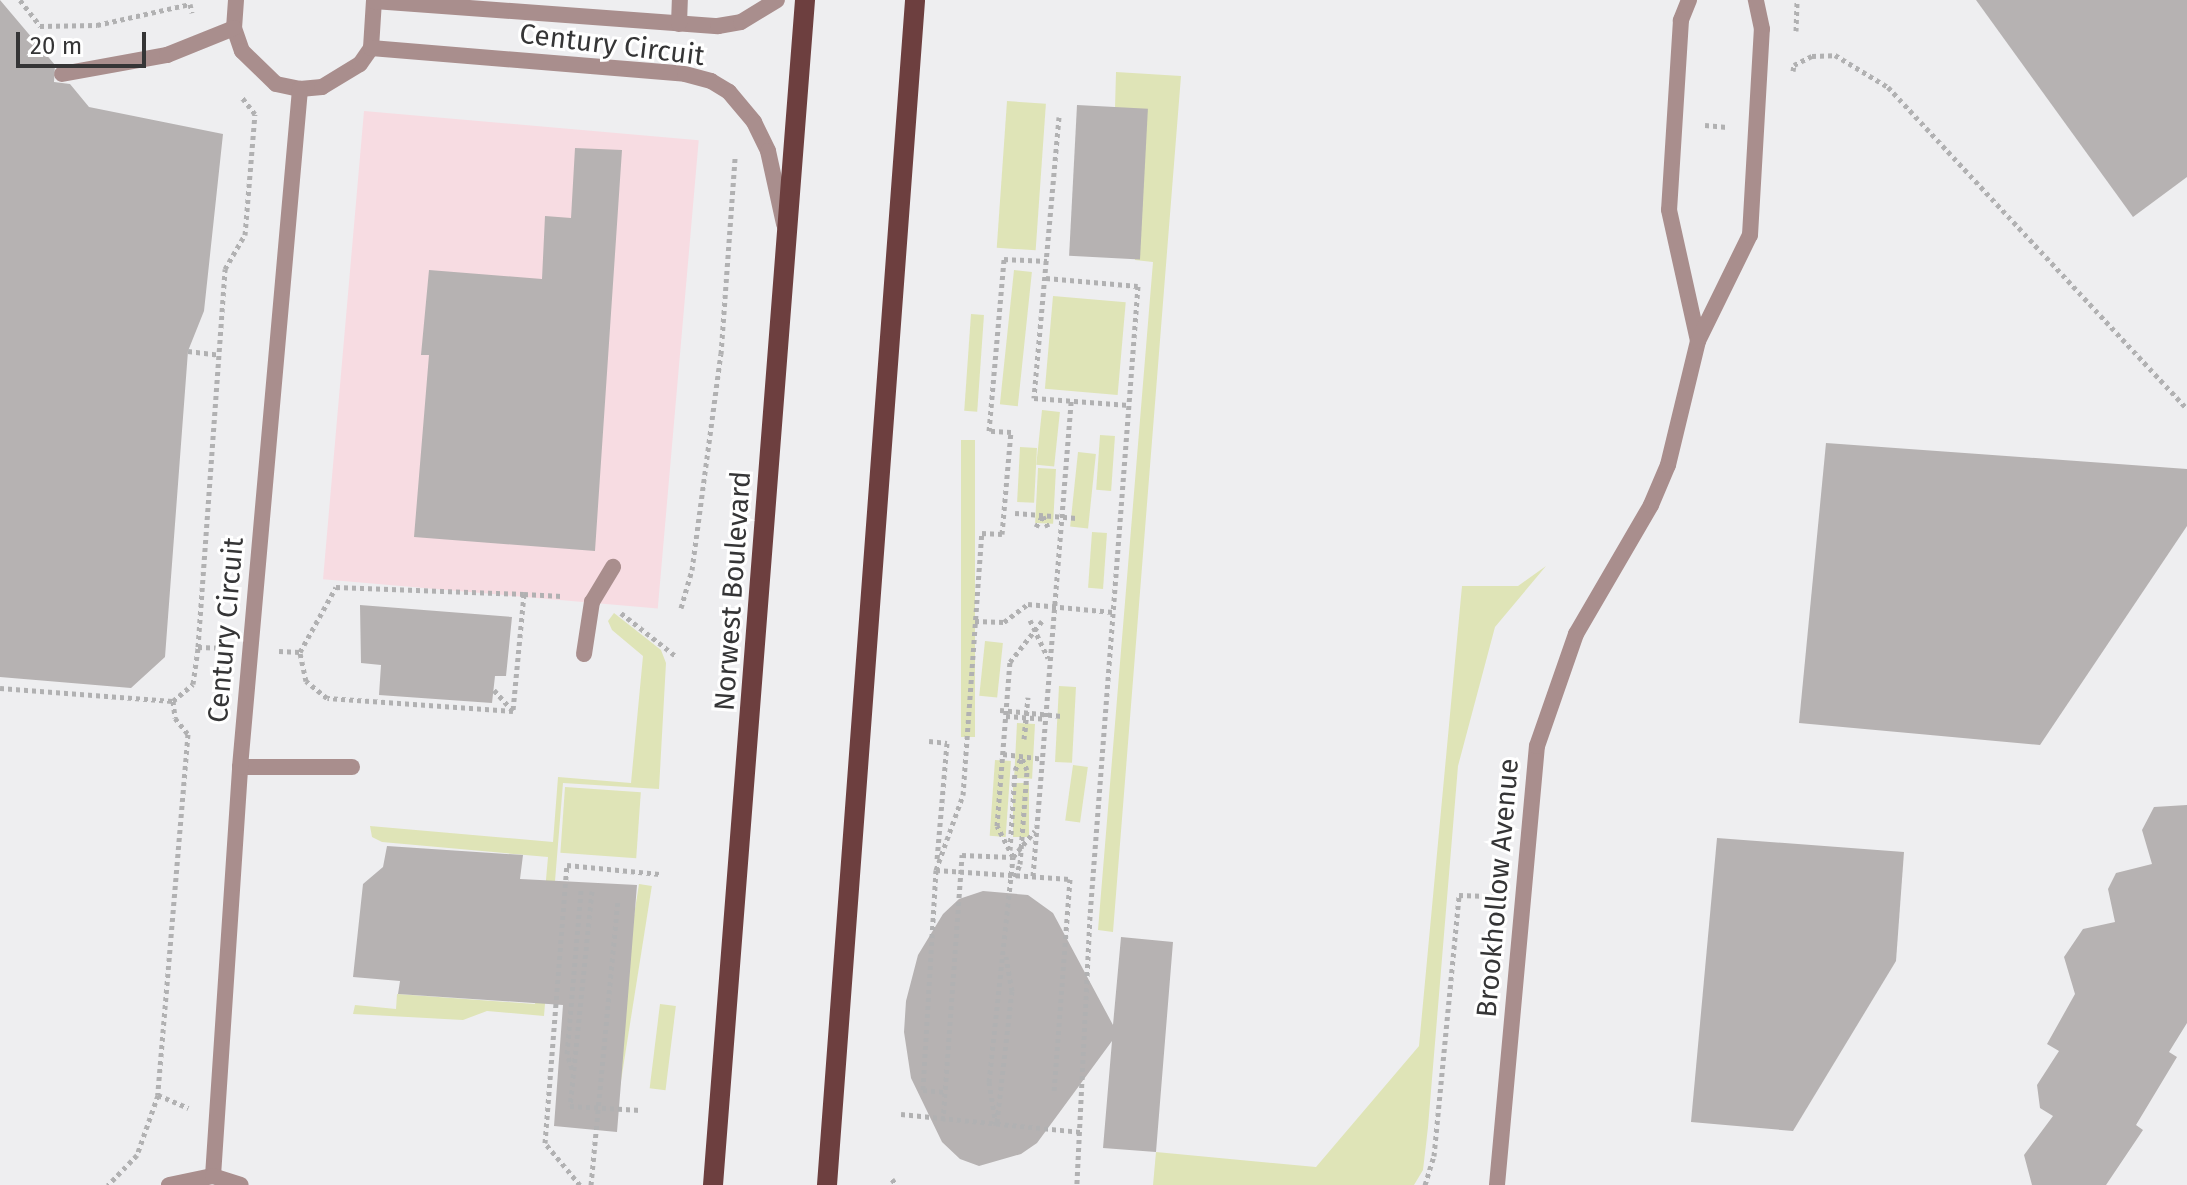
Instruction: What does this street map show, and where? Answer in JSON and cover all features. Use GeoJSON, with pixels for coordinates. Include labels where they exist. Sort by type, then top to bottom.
{"type":"FeatureCollection","features":[{"type":"Feature","properties":{"kind":"main road","name":"Norwest Boulevard"},"geometry":{"type":"LineString","coordinates":[[713,1185],[805,0]]}},
{"type":"Feature","properties":{"kind":"main road"},"geometry":{"type":"LineString","coordinates":[[827,1185],[915,0]]}},
{"type":"Feature","properties":{"kind":"street"},"geometry":{"type":"LineString","coordinates":[[236,0],[234,28],[242,51],[256,70],[276,84],[300,89],[341,78],[371,48],[374,0]]}},
{"type":"Feature","properties":{"kind":"street","name":"Century Circuit"},"geometry":{"type":"LineString","coordinates":[[374,0],[679,24],[741,22],[777,0]]}},
{"type":"Feature","properties":{"kind":"street"},"geometry":{"type":"LineString","coordinates":[[679,24],[680,0]]}},
{"type":"Feature","properties":{"kind":"street","name":"Brookhollow Avenue"},"geometry":{"type":"LineString","coordinates":[[1689,0],[1681,20],[1669,210],[1698,341]]}},
{"type":"Feature","properties":{"kind":"street","name":"Brookhollow Avenue"},"geometry":{"type":"LineString","coordinates":[[1497,1185],[1537,746],[1576,634],[1651,505],[1668,465],[1698,341],[1750,235],[1762,29],[1756,0]]}},
{"type":"Feature","properties":{"kind":"street"},"geometry":{"type":"LineString","coordinates":[[62,74],[104,70],[200,42],[234,28]]}},
{"type":"Feature","properties":{"kind":"street","name":"Century Circuit"},"geometry":{"type":"LineString","coordinates":[[371,48],[685,74],[711,81],[729,92],[754,122],[768,151],[788,241]]}},
{"type":"Feature","properties":{"kind":"street","name":"Century Circuit"},"geometry":{"type":"LineString","coordinates":[[213,1176],[240,767],[300,89]]}},
{"type":"Feature","properties":{"kind":"street"},"geometry":{"type":"LineString","coordinates":[[584,654],[592,602],[613,567]]}},
{"type":"Feature","properties":{"kind":"street"},"geometry":{"type":"LineString","coordinates":[[240,767],[352,767]]}},
{"type":"Feature","properties":{"kind":"street"},"geometry":{"type":"LineString","coordinates":[[169,1185],[213,1176],[241,1185]]}},
{"type":"Feature","properties":{"kind":"path"},"geometry":{"type":"LineString","coordinates":[[20,0],[40,26],[97,25],[191,2],[200,42]]}},
{"type":"Feature","properties":{"kind":"path"},"geometry":{"type":"LineString","coordinates":[[1791,79],[1794,65],[1812,56],[1835,55],[1888,87],[2001,214],[2187,409]]}},
{"type":"Feature","properties":{"kind":"path"},"geometry":{"type":"LineString","coordinates":[[0,688],[173,701],[193,684],[225,269],[245,235],[255,114],[236,90]]}},
{"type":"Feature","properties":{"kind":"path"},"geometry":{"type":"LineString","coordinates":[[1059,117],[1034,398],[1129,405]]}},
{"type":"Feature","properties":{"kind":"path"},"geometry":{"type":"LineString","coordinates":[[1674,123],[1756,129]]}},
{"type":"Feature","properties":{"kind":"path"},"geometry":{"type":"LineString","coordinates":[[681,608],[692,570],[721,354],[735,153]]}},
{"type":"Feature","properties":{"kind":"path"},"geometry":{"type":"LineString","coordinates":[[936,870],[963,795],[982,533],[1002,534],[1011,432],[989,431],[1004,259],[1047,261]]}},
{"type":"Feature","properties":{"kind":"path"},"geometry":{"type":"LineString","coordinates":[[1046,278],[1138,286],[1113,612],[1077,1185]]}},
{"type":"Feature","properties":{"kind":"path"},"geometry":{"type":"LineString","coordinates":[[188,351],[219,355]]}},
{"type":"Feature","properties":{"kind":"path"},"geometry":{"type":"LineString","coordinates":[[1033,876],[1071,400]]}},
{"type":"Feature","properties":{"kind":"path"},"geometry":{"type":"LineString","coordinates":[[1015,513],[1077,518]]}},
{"type":"Feature","properties":{"kind":"path"},"geometry":{"type":"LineString","coordinates":[[1036,527],[1043,515]]}},
{"type":"Feature","properties":{"kind":"path"},"geometry":{"type":"LineString","coordinates":[[1043,515],[1048,527]]}},
{"type":"Feature","properties":{"kind":"path"},"geometry":{"type":"LineString","coordinates":[[513,711],[327,698],[306,681],[300,652],[336,587],[524,594],[592,602],[619,612],[677,657]]}},
{"type":"Feature","properties":{"kind":"path"},"geometry":{"type":"LineString","coordinates":[[513,711],[524,594]]}},
{"type":"Feature","properties":{"kind":"path"},"geometry":{"type":"LineString","coordinates":[[975,621],[1004,622],[1028,604],[1113,612]]}},
{"type":"Feature","properties":{"kind":"path"},"geometry":{"type":"LineString","coordinates":[[1013,857],[1036,830],[1051,663],[1030,620]]}},
{"type":"Feature","properties":{"kind":"path"},"geometry":{"type":"LineString","coordinates":[[996,1125],[989,1082],[995,990],[1006,952],[1013,857],[997,826],[1010,662],[1042,621]]}},
{"type":"Feature","properties":{"kind":"path"},"geometry":{"type":"LineString","coordinates":[[198,647],[300,652]]}},
{"type":"Feature","properties":{"kind":"path"},"geometry":{"type":"LineString","coordinates":[[494,690],[513,711]]}},
{"type":"Feature","properties":{"kind":"path"},"geometry":{"type":"LineString","coordinates":[[108,1185],[137,1155],[158,1095],[188,734],[175,718],[173,701]]}},
{"type":"Feature","properties":{"kind":"path"},"geometry":{"type":"LineString","coordinates":[[1000,710],[1046,719]]}},
{"type":"Feature","properties":{"kind":"path"},"geometry":{"type":"LineString","coordinates":[[1006,716],[1062,716]]}},
{"type":"Feature","properties":{"kind":"path"},"geometry":{"type":"LineString","coordinates":[[929,741],[947,743],[923,1090],[945,1092]]}},
{"type":"Feature","properties":{"kind":"path"},"geometry":{"type":"LineString","coordinates":[[1003,754],[1042,759]]}},
{"type":"Feature","properties":{"kind":"path"},"geometry":{"type":"LineString","coordinates":[[1014,878],[1009,862],[1015,770],[1022,757]]}},
{"type":"Feature","properties":{"kind":"path"},"geometry":{"type":"LineString","coordinates":[[1014,878],[1020,864],[1027,770],[1022,757]]}},
{"type":"Feature","properties":{"kind":"path"},"geometry":{"type":"LineString","coordinates":[[943,1121],[962,855],[1013,857]]}},
{"type":"Feature","properties":{"kind":"path"},"geometry":{"type":"LineString","coordinates":[[580,1185],[545,1143],[567,865],[660,874]]}},
{"type":"Feature","properties":{"kind":"path"},"geometry":{"type":"LineString","coordinates":[[936,870],[1070,879],[1054,1091]]}},
{"type":"Feature","properties":{"kind":"path"},"geometry":{"type":"LineString","coordinates":[[986,876],[1049,880]]}},
{"type":"Feature","properties":{"kind":"path"},"geometry":{"type":"LineString","coordinates":[[572,1070],[567,1054],[581,890]]}},
{"type":"Feature","properties":{"kind":"path"},"geometry":{"type":"LineString","coordinates":[[592,891],[578,1056],[572,1070],[570,1106],[641,1110]]}},
{"type":"Feature","properties":{"kind":"path"},"geometry":{"type":"LineString","coordinates":[[1425,1185],[1434,1156],[1459,895]]}},
{"type":"Feature","properties":{"kind":"path"},"geometry":{"type":"LineString","coordinates":[[591,1185],[618,902]]}},
{"type":"Feature","properties":{"kind":"path"},"geometry":{"type":"LineString","coordinates":[[996,1125],[1005,1083],[1012,991],[1006,952]]}},
{"type":"Feature","properties":{"kind":"path"},"geometry":{"type":"LineString","coordinates":[[158,1095],[193,1110]]}},
{"type":"Feature","properties":{"kind":"path"},"geometry":{"type":"LineString","coordinates":[[901,1114],[943,1121],[1080,1132]]}},
{"type":"Feature","properties":{"kind":"path"},"geometry":{"type":"LineString","coordinates":[[892,1179],[896,1185]]}},
{"type":"Feature","properties":{"kind":"shaded area"},"geometry":{"type":"Polygon","coordinates":[[[364,111],[699,140],[658,608],[323,579],[364,111]]]}},
{"type":"Feature","properties":{"kind":"green space"},"geometry":{"type":"Polygon","coordinates":[[[1116,72],[1181,76],[1113,932],[1098,930],[1153,262],[1135,260],[1115,108],[1116,72]]]}},
{"type":"Feature","properties":{"kind":"green space"},"geometry":{"type":"Polygon","coordinates":[[[1007,101],[1046,104],[1036,250],[997,248],[1007,101]]]}},
{"type":"Feature","properties":{"kind":"green space"},"geometry":{"type":"Polygon","coordinates":[[[1014,270],[1032,272],[1018,406],[1000,404],[1014,270]]]}},
{"type":"Feature","properties":{"kind":"green space"},"geometry":{"type":"Polygon","coordinates":[[[1053,296],[1126,302],[1118,395],[1045,389],[1053,296]]]}},
{"type":"Feature","properties":{"kind":"green space"},"geometry":{"type":"Polygon","coordinates":[[[971,314],[984,315],[977,412],[964,411],[971,314]]]}},
{"type":"Feature","properties":{"kind":"green space"},"geometry":{"type":"Polygon","coordinates":[[[1042,410],[1060,412],[1054,467],[1036,465],[1042,410]]]}},
{"type":"Feature","properties":{"kind":"green space"},"geometry":{"type":"Polygon","coordinates":[[[1100,435],[1115,436],[1111,491],[1096,490],[1100,435]]]}},
{"type":"Feature","properties":{"kind":"green space"},"geometry":{"type":"Polygon","coordinates":[[[961,440],[975,440],[975,737],[961,737],[961,440]]]}},
{"type":"Feature","properties":{"kind":"green space"},"geometry":{"type":"Polygon","coordinates":[[[1020,447],[1037,448],[1034,503],[1017,502],[1020,447]]]}},
{"type":"Feature","properties":{"kind":"green space"},"geometry":{"type":"Polygon","coordinates":[[[1078,452],[1096,454],[1088,528],[1070,527],[1078,452]]]}},
{"type":"Feature","properties":{"kind":"green space"},"geometry":{"type":"Polygon","coordinates":[[[1038,468],[1056,469],[1053,524],[1035,523],[1038,468]]]}},
{"type":"Feature","properties":{"kind":"green space"},"geometry":{"type":"Polygon","coordinates":[[[1092,532],[1107,533],[1103,589],[1088,588],[1092,532]]]}},
{"type":"Feature","properties":{"kind":"green space"},"geometry":{"type":"Polygon","coordinates":[[[1546,566],[1495,627],[1458,766],[1428,1127],[1423,1170],[1414,1185],[1153,1185],[1156,1152],[1316,1167],[1419,1046],[1462,586],[1518,586],[1546,566]]]}},
{"type":"Feature","properties":{"kind":"green space"},"geometry":{"type":"Polygon","coordinates":[[[614,613],[661,650],[666,663],[659,789],[563,783],[544,1016],[487,1011],[463,1020],[353,1014],[355,1005],[396,1009],[397,994],[535,1004],[548,857],[382,842],[372,837],[370,826],[553,842],[558,777],[631,783],[643,656],[612,630],[608,621],[614,613]]]}},
{"type":"Feature","properties":{"kind":"green space"},"geometry":{"type":"Polygon","coordinates":[[[985,641],[1003,643],[997,698],[979,696],[985,641]]]}},
{"type":"Feature","properties":{"kind":"green space"},"geometry":{"type":"Polygon","coordinates":[[[1059,686],[1076,687],[1072,763],[1055,762],[1059,686]]]}},
{"type":"Feature","properties":{"kind":"green space"},"geometry":{"type":"Polygon","coordinates":[[[1017,723],[1035,724],[1032,779],[1014,778],[1017,723]]]}},
{"type":"Feature","properties":{"kind":"green space"},"geometry":{"type":"Polygon","coordinates":[[[995,760],[1011,761],[1006,837],[990,836],[995,760]]]}},
{"type":"Feature","properties":{"kind":"green space"},"geometry":{"type":"Polygon","coordinates":[[[1073,765],[1088,767],[1080,823],[1065,820],[1073,765]]]}},
{"type":"Feature","properties":{"kind":"green space"},"geometry":{"type":"Polygon","coordinates":[[[1013,783],[1029,783],[1029,837],[1013,837],[1013,783]]]}},
{"type":"Feature","properties":{"kind":"green space"},"geometry":{"type":"Polygon","coordinates":[[[565,787],[641,792],[636,858],[560,853],[565,787]]]}},
{"type":"Feature","properties":{"kind":"green space"},"geometry":{"type":"Polygon","coordinates":[[[639,884],[652,886],[620,1086],[607,1084],[639,884]]]}},
{"type":"Feature","properties":{"kind":"green space"},"geometry":{"type":"Polygon","coordinates":[[[660,1004],[676,1006],[666,1090],[650,1088],[660,1004]]]}},
{"type":"Feature","properties":{"kind":"building"},"geometry":{"type":"Polygon","coordinates":[[[0,0],[55,65],[54,82],[70,84],[89,107],[223,134],[204,311],[188,351],[165,657],[131,688],[0,677],[0,0]]]}},
{"type":"Feature","properties":{"kind":"building"},"geometry":{"type":"Polygon","coordinates":[[[1976,0],[2187,0],[2187,177],[2133,217],[1976,0]]]}},
{"type":"Feature","properties":{"kind":"building"},"geometry":{"type":"Polygon","coordinates":[[[1077,105],[1148,109],[1140,260],[1069,256],[1077,105]]]}},
{"type":"Feature","properties":{"kind":"building"},"geometry":{"type":"Polygon","coordinates":[[[575,148],[622,150],[595,551],[414,537],[429,355],[421,355],[429,270],[542,279],[545,216],[571,218],[575,148]]]}},
{"type":"Feature","properties":{"kind":"building"},"geometry":{"type":"Polygon","coordinates":[[[1826,443],[2187,469],[2187,526],[2040,745],[1799,723],[1826,443]]]}},
{"type":"Feature","properties":{"kind":"building"},"geometry":{"type":"Polygon","coordinates":[[[360,605],[512,617],[506,676],[495,676],[492,703],[379,695],[381,665],[361,663],[360,605]]]}},
{"type":"Feature","properties":{"kind":"building"},"geometry":{"type":"Polygon","coordinates":[[[2187,805],[2187,1023],[2169,1052],[2177,1057],[2136,1125],[2143,1130],[2106,1185],[2032,1185],[2024,1155],[2053,1116],[2040,1108],[2037,1085],[2059,1051],[2047,1044],[2075,994],[2064,957],[2083,929],[2115,922],[2108,889],[2116,873],[2152,864],[2142,830],[2154,807],[2187,805]]]}},
{"type":"Feature","properties":{"kind":"building"},"geometry":{"type":"Polygon","coordinates":[[[1717,838],[1904,852],[1896,961],[1793,1131],[1691,1122],[1717,838]]]}},
{"type":"Feature","properties":{"kind":"building"},"geometry":{"type":"Polygon","coordinates":[[[387,846],[523,855],[520,879],[637,885],[617,1132],[554,1126],[563,1005],[398,994],[400,981],[353,977],[363,884],[383,867],[387,846]]]}},
{"type":"Feature","properties":{"kind":"building"},"geometry":{"type":"Polygon","coordinates":[[[983,891],[1028,895],[1053,913],[1113,1025],[1121,937],[1173,942],[1156,1152],[1103,1148],[1112,1041],[1037,1143],[1021,1154],[979,1166],[960,1159],[942,1142],[911,1078],[904,1032],[906,1001],[918,955],[943,914],[959,899],[983,891]]]}}]}
